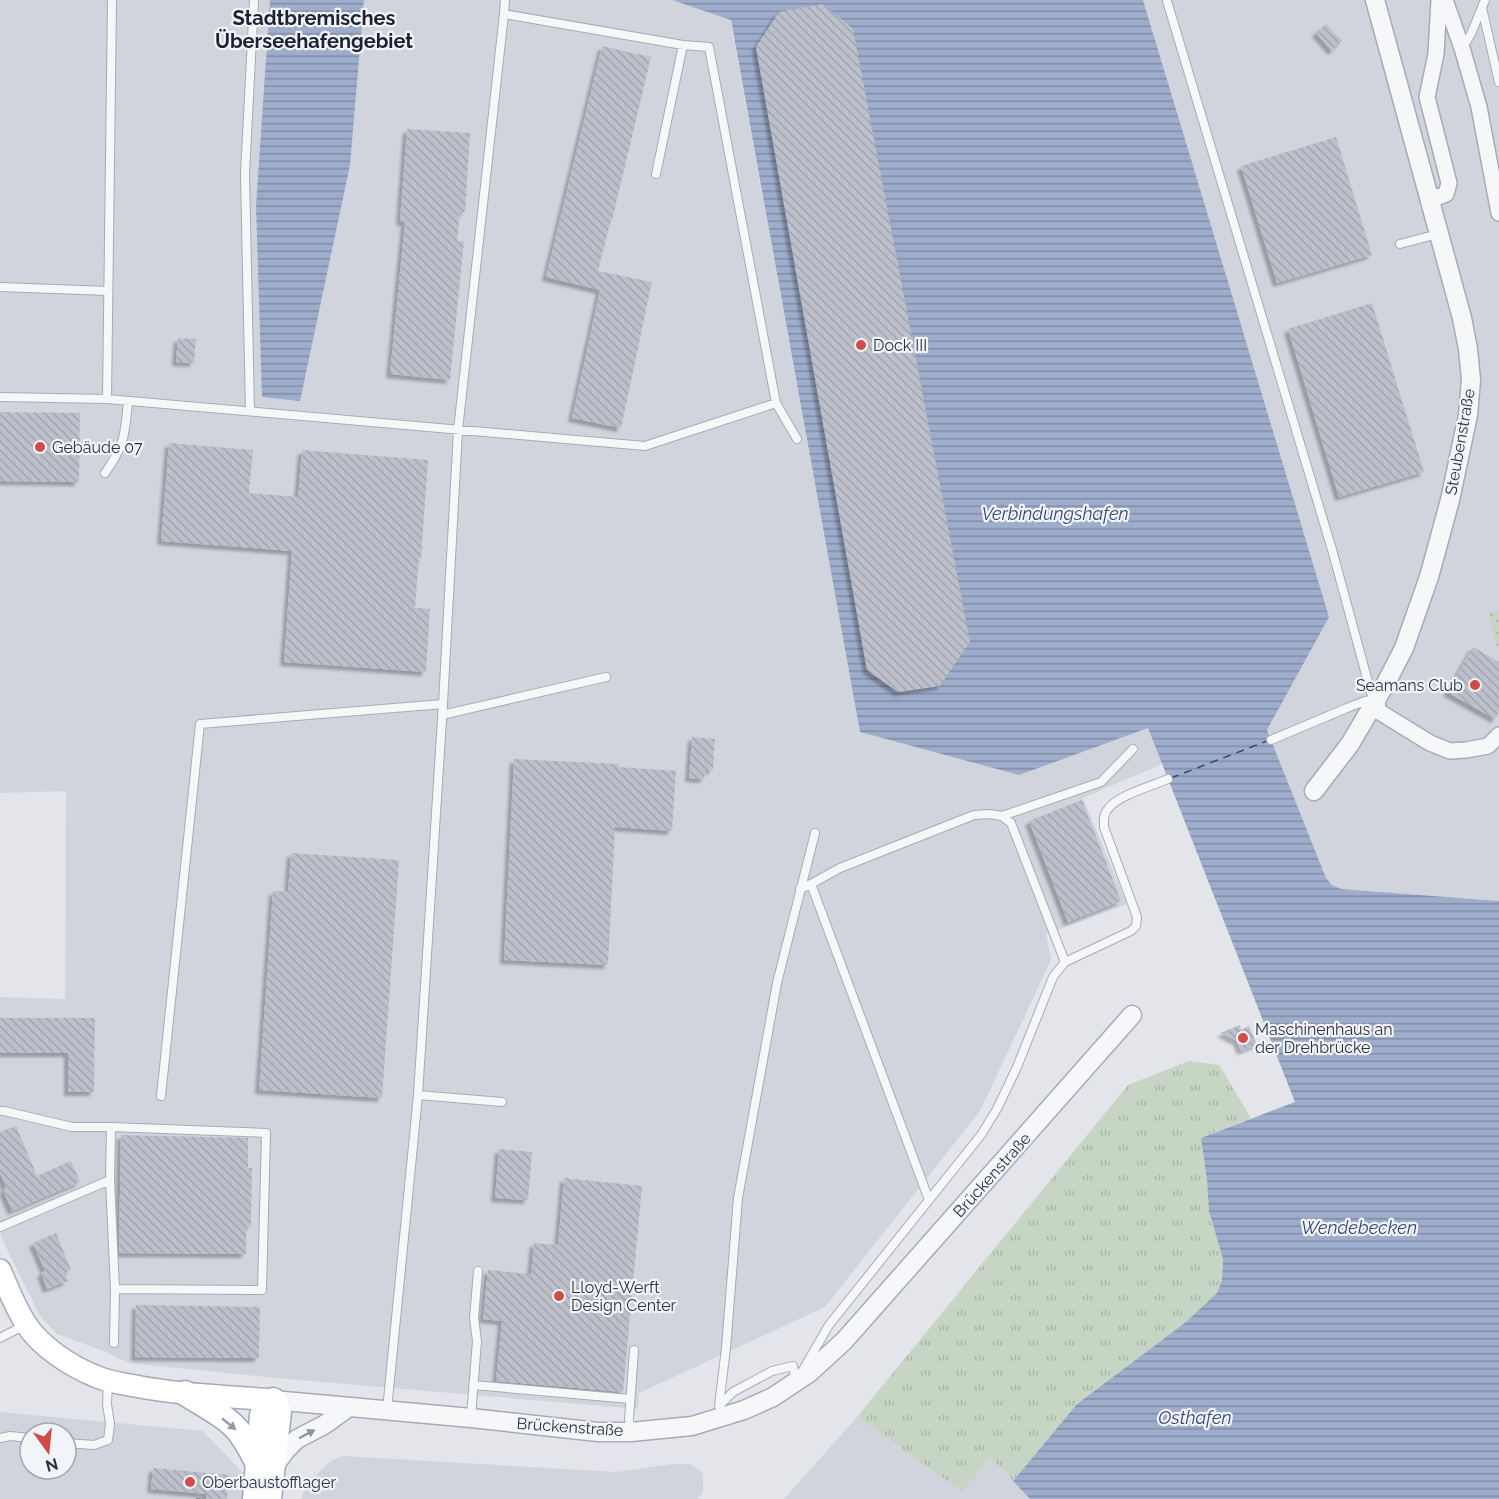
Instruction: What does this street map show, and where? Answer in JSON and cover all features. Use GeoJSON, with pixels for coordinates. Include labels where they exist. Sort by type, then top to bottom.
{"type":"FeatureCollection","features":[{"type":"Feature","properties":{"kind":"main road","name":"Brückenstraße"},"geometry":{"type":"LineString","coordinates":[[0,1270],[26,1324],[41,1343],[59,1357],[94,1376],[144,1388],[273,1400]]}},
{"type":"Feature","properties":{"kind":"main road"},"geometry":{"type":"LineString","coordinates":[[185,1393],[239,1432],[253,1454],[266,1468],[268,1499]]}},
{"type":"Feature","properties":{"kind":"main road"},"geometry":{"type":"LineString","coordinates":[[255,1499],[266,1468],[279,1412],[273,1400]]}},
{"type":"Feature","properties":{"kind":"street","name":"Steubenstraße"},"geometry":{"type":"LineString","coordinates":[[1314,791],[1350,744],[1377,700],[1404,648],[1429,577],[1450,500],[1468,415],[1471,380],[1462,318],[1375,0]]}},
{"type":"Feature","properties":{"kind":"street"},"geometry":{"type":"LineString","coordinates":[[1430,200],[1446,194],[1449,183],[1427,97],[1436,54],[1439,0]]}},
{"type":"Feature","properties":{"kind":"street"},"geometry":{"type":"LineString","coordinates":[[1445,0],[1479,107],[1499,213]]}},
{"type":"Feature","properties":{"kind":"street"},"geometry":{"type":"LineString","coordinates":[[1377,700],[1378,711],[1388,719],[1443,749],[1458,751],[1488,746],[1499,735]]}},
{"type":"Feature","properties":{"kind":"street","name":"Brückenstraße"},"geometry":{"type":"LineString","coordinates":[[273,1400],[598,1432],[632,1432],[692,1426],[718,1413],[744,1410],[773,1397],[809,1373],[844,1341],[1132,1015]]}},
{"type":"Feature","properties":{"kind":"street"},"geometry":{"type":"LineString","coordinates":[[266,1468],[297,1439],[324,1425],[349,1407]]}},
{"type":"Feature","properties":{"kind":"lane"},"geometry":{"type":"LineString","coordinates":[[107,399],[111,0]]}},
{"type":"Feature","properties":{"kind":"lane"},"geometry":{"type":"LineString","coordinates":[[250,411],[245,174],[254,0]]}},
{"type":"Feature","properties":{"kind":"lane"},"geometry":{"type":"LineString","coordinates":[[387,1410],[418,1095],[458,430],[505,0]]}},
{"type":"Feature","properties":{"kind":"lane"},"geometry":{"type":"LineString","coordinates":[[1167,1],[1333,553],[1371,693],[1377,700]]}},
{"type":"Feature","properties":{"kind":"lane"},"geometry":{"type":"LineString","coordinates":[[1462,48],[1471,34],[1483,4]]}},
{"type":"Feature","properties":{"kind":"lane"},"geometry":{"type":"LineString","coordinates":[[1483,4],[1499,82]]}},
{"type":"Feature","properties":{"kind":"lane"},"geometry":{"type":"LineString","coordinates":[[504,14],[683,45],[709,47],[776,404],[796,440]]}},
{"type":"Feature","properties":{"kind":"lane"},"geometry":{"type":"LineString","coordinates":[[656,174],[683,45]]}},
{"type":"Feature","properties":{"kind":"lane"},"geometry":{"type":"LineString","coordinates":[[1400,244],[1439,234]]}},
{"type":"Feature","properties":{"kind":"lane"},"geometry":{"type":"LineString","coordinates":[[0,287],[108,291]]}},
{"type":"Feature","properties":{"kind":"lane"},"geometry":{"type":"LineString","coordinates":[[0,398],[107,399],[645,446],[776,404]]}},
{"type":"Feature","properties":{"kind":"lane"},"geometry":{"type":"LineString","coordinates":[[105,473],[118,455],[125,434],[128,401]]}},
{"type":"Feature","properties":{"kind":"lane"},"geometry":{"type":"LineString","coordinates":[[442,715],[606,677]]}},
{"type":"Feature","properties":{"kind":"lane"},"geometry":{"type":"LineString","coordinates":[[1271,740],[1365,701],[1377,700]]}},
{"type":"Feature","properties":{"kind":"lane"},"geometry":{"type":"LineString","coordinates":[[161,1096],[200,724],[443,704]]}},
{"type":"Feature","properties":{"kind":"lane"},"geometry":{"type":"LineString","coordinates":[[1002,816],[1101,782],[1133,749]]}},
{"type":"Feature","properties":{"kind":"lane"},"geometry":{"type":"LineString","coordinates":[[797,1381],[829,1325],[981,1135],[998,1109],[1053,977],[1065,962],[1131,931],[1136,926],[1137,917],[1104,827],[1104,817],[1108,808],[1117,801],[1168,779]]}},
{"type":"Feature","properties":{"kind":"lane"},"geometry":{"type":"LineString","coordinates":[[801,889],[840,868],[974,815],[1002,816],[1011,822],[1065,962]]}},
{"type":"Feature","properties":{"kind":"lane"},"geometry":{"type":"LineString","coordinates":[[718,1413],[726,1348],[738,1198],[777,983],[814,833]]}},
{"type":"Feature","properties":{"kind":"lane"},"geometry":{"type":"LineString","coordinates":[[811,884],[929,1200]]}},
{"type":"Feature","properties":{"kind":"lane"},"geometry":{"type":"LineString","coordinates":[[418,1095],[502,1102]]}},
{"type":"Feature","properties":{"kind":"lane"},"geometry":{"type":"LineString","coordinates":[[0,1111],[72,1126],[266,1133],[262,1290],[115,1289]]}},
{"type":"Feature","properties":{"kind":"lane"},"geometry":{"type":"LineString","coordinates":[[111,1126],[114,1343]]}},
{"type":"Feature","properties":{"kind":"lane"},"geometry":{"type":"LineString","coordinates":[[0,1227],[110,1180]]}},
{"type":"Feature","properties":{"kind":"lane"},"geometry":{"type":"LineString","coordinates":[[471,1418],[477,1341],[474,1318],[478,1271]]}},
{"type":"Feature","properties":{"kind":"lane"},"geometry":{"type":"LineString","coordinates":[[0,1338],[26,1324]]}},
{"type":"Feature","properties":{"kind":"lane"},"geometry":{"type":"LineString","coordinates":[[632,1432],[629,1419],[634,1350]]}},
{"type":"Feature","properties":{"kind":"lane"},"geometry":{"type":"LineString","coordinates":[[78,1444],[94,1445],[108,1440],[111,1424],[107,1404],[108,1381]]}},
{"type":"Feature","properties":{"kind":"lane"},"geometry":{"type":"LineString","coordinates":[[473,1385],[630,1399]]}},
{"type":"Feature","properties":{"kind":"lane"},"geometry":{"type":"LineString","coordinates":[[0,1438],[18,1437]]}},
{"type":"Feature","properties":{"kind":"shaded area"},"geometry":{"type":"Polygon","coordinates":[[[0,0],[672,0],[730,19],[860,732],[1019,775],[1148,727],[1162,764],[1083,798],[1127,904],[1046,934],[1051,960],[980,1111],[825,1307],[639,1393],[638,1409],[129,1363],[57,1334],[40,1316],[3,1241],[0,1232],[0,997],[65,999],[66,791],[0,793],[0,0]]]}},
{"type":"Feature","properties":{"kind":"shaded area"},"geometry":{"type":"Polygon","coordinates":[[[1143,0],[1499,0],[1499,901],[1341,889],[1332,885],[1326,878],[1267,730],[1328,617],[1143,0]]]}},
{"type":"Feature","properties":{"kind":"shaded area"},"geometry":{"type":"Polygon","coordinates":[[[0,1412],[203,1431],[245,1475],[243,1499],[0,1499],[0,1412]]]}},
{"type":"Feature","properties":{"kind":"shaded area"},"geometry":{"type":"Polygon","coordinates":[[[857,1417],[963,1492],[990,1457],[1030,1499],[784,1499],[857,1417]]]}},
{"type":"Feature","properties":{"kind":"shaded area"},"geometry":{"type":"Polygon","coordinates":[[[343,1456],[617,1472],[673,1464],[690,1464],[703,1473],[703,1493],[697,1499],[302,1499],[302,1494],[320,1471],[331,1461],[343,1456]]]}},
{"type":"Feature","properties":{"kind":"green space"},"geometry":{"type":"Polygon","coordinates":[[[1499,610],[1499,645],[1496,646],[1489,612],[1499,610]]]}},
{"type":"Feature","properties":{"kind":"green space"},"geometry":{"type":"Polygon","coordinates":[[[1189,1061],[1219,1065],[1251,1118],[1201,1138],[1209,1211],[1223,1259],[1222,1280],[1217,1293],[1186,1322],[1077,1404],[1013,1481],[990,1457],[963,1492],[857,1417],[1128,1085],[1189,1061]]]}},
{"type":"Feature","properties":{"kind":"water"},"geometry":{"type":"Polygon","coordinates":[[[270,0],[364,0],[350,165],[300,401],[262,397],[256,206],[270,0]]]}},
{"type":"Feature","properties":{"kind":"water","name":"Verbindungshafen"},"geometry":{"type":"Polygon","coordinates":[[[672,0],[1143,0],[1329,617],[1267,730],[1326,878],[1332,885],[1341,889],[1499,901],[1499,1499],[1030,1499],[1013,1481],[1077,1404],[1186,1322],[1217,1293],[1222,1280],[1223,1259],[1209,1211],[1201,1138],[1295,1102],[1148,728],[1019,775],[860,732],[731,20],[672,0]]]}},
{"type":"Feature","properties":{"kind":"building","name":"Dock III"},"geometry":{"type":"Polygon","coordinates":[[[823,4],[853,29],[970,642],[940,686],[898,692],[867,670],[756,47],[779,12],[823,4]]]}},
{"type":"Feature","properties":{"kind":"building"},"geometry":{"type":"Polygon","coordinates":[[[1326,24],[1342,41],[1332,51],[1316,33],[1326,24]]]}},
{"type":"Feature","properties":{"kind":"building"},"geometry":{"type":"Polygon","coordinates":[[[602,46],[651,57],[598,271],[652,282],[621,428],[572,418],[600,290],[546,277],[602,46]]]}},
{"type":"Feature","properties":{"kind":"building"},"geometry":{"type":"Polygon","coordinates":[[[407,129],[470,133],[465,212],[460,212],[457,241],[464,241],[450,380],[390,374],[405,222],[400,221],[407,129]]]}},
{"type":"Feature","properties":{"kind":"building"},"geometry":{"type":"Polygon","coordinates":[[[1336,137],[1372,255],[1277,283],[1241,166],[1336,137]]]}},
{"type":"Feature","properties":{"kind":"building"},"geometry":{"type":"Polygon","coordinates":[[[1372,303],[1424,472],[1339,497],[1288,329],[1372,303]]]}},
{"type":"Feature","properties":{"kind":"building"},"geometry":{"type":"Polygon","coordinates":[[[178,338],[196,339],[194,363],[176,362],[178,338]]]}},
{"type":"Feature","properties":{"kind":"building","name":"Gebäude 07"},"geometry":{"type":"Polygon","coordinates":[[[0,412],[80,413],[79,482],[0,481],[0,412]]]}},
{"type":"Feature","properties":{"kind":"building"},"geometry":{"type":"Polygon","coordinates":[[[169,443],[253,450],[249,493],[298,497],[302,450],[428,460],[415,608],[430,609],[426,672],[284,662],[292,551],[161,541],[169,443]]]}},
{"type":"Feature","properties":{"kind":"building","name":"Seamans Club"},"geometry":{"type":"Polygon","coordinates":[[[1473,647],[1499,662],[1499,712],[1495,719],[1447,692],[1473,647]]]}},
{"type":"Feature","properties":{"kind":"building"},"geometry":{"type":"Polygon","coordinates":[[[692,737],[715,739],[713,770],[706,769],[704,779],[689,778],[692,737]]]}},
{"type":"Feature","properties":{"kind":"building"},"geometry":{"type":"Polygon","coordinates":[[[514,759],[618,764],[618,767],[676,771],[672,831],[615,827],[608,965],[504,960],[514,759]]]}},
{"type":"Feature","properties":{"kind":"building"},"geometry":{"type":"Polygon","coordinates":[[[1082,800],[1121,901],[1068,922],[1029,821],[1082,800]]]}},
{"type":"Feature","properties":{"kind":"building"},"geometry":{"type":"Polygon","coordinates":[[[291,853],[399,860],[382,1098],[259,1090],[273,891],[288,892],[291,853]]]}},
{"type":"Feature","properties":{"kind":"building"},"geometry":{"type":"Polygon","coordinates":[[[0,1018],[95,1018],[94,1092],[68,1092],[68,1053],[0,1053],[0,1018]]]}},
{"type":"Feature","properties":{"kind":"building","name":"Maschinenhaus an der Drehbrücke"},"geometry":{"type":"Polygon","coordinates":[[[1240,1025],[1241,1030],[1249,1026],[1257,1045],[1241,1051],[1237,1041],[1221,1033],[1240,1025]]]}},
{"type":"Feature","properties":{"kind":"building"},"geometry":{"type":"Polygon","coordinates":[[[16,1126],[37,1176],[71,1161],[80,1182],[12,1211],[3,1190],[6,1188],[0,1173],[0,1132],[16,1126]]]}},
{"type":"Feature","properties":{"kind":"building"},"geometry":{"type":"Polygon","coordinates":[[[121,1135],[248,1138],[248,1168],[252,1168],[251,1227],[246,1227],[246,1254],[119,1253],[121,1135]]]}},
{"type":"Feature","properties":{"kind":"building"},"geometry":{"type":"Polygon","coordinates":[[[499,1149],[532,1152],[528,1200],[495,1198],[499,1149]]]}},
{"type":"Feature","properties":{"kind":"building","name":"Lloyd-Werft Design Center"},"geometry":{"type":"Polygon","coordinates":[[[564,1178],[642,1186],[623,1392],[496,1381],[502,1321],[483,1319],[488,1270],[531,1274],[534,1243],[558,1245],[564,1178]]]}},
{"type":"Feature","properties":{"kind":"building"},"geometry":{"type":"Polygon","coordinates":[[[56,1233],[71,1270],[64,1273],[68,1281],[47,1289],[41,1273],[45,1271],[33,1243],[56,1233]]]}},
{"type":"Feature","properties":{"kind":"building"},"geometry":{"type":"Polygon","coordinates":[[[136,1305],[260,1307],[259,1358],[135,1357],[136,1305]]]}},
{"type":"Feature","properties":{"kind":"building","name":"Oberbaustofflager"},"geometry":{"type":"Polygon","coordinates":[[[153,1468],[229,1475],[227,1499],[206,1499],[206,1494],[151,1489],[153,1468]]]}},
{"type":"Feature","properties":{"kind":"ferry route"},"geometry":{"type":"LineString","coordinates":[[1171,778],[1267,741]]}},
{"type":"Feature","properties":{"kind":"place","name":"Dock III"},"geometry":{"type":"Point","coordinates":[861,345]}},
{"type":"Feature","properties":{"kind":"place","name":"Gebäude 07"},"geometry":{"type":"Point","coordinates":[40,447]}},
{"type":"Feature","properties":{"kind":"place","name":"Seamans Club"},"geometry":{"type":"Point","coordinates":[1475,685]}},
{"type":"Feature","properties":{"kind":"place","name":"Maschinenhaus an der Drehbrücke"},"geometry":{"type":"Point","coordinates":[1243,1038]}},
{"type":"Feature","properties":{"kind":"place","name":"Lloyd-Werft Design Center"},"geometry":{"type":"Point","coordinates":[559,1296]}},
{"type":"Feature","properties":{"kind":"place","name":"Oberbaustofflager"},"geometry":{"type":"Point","coordinates":[190,1482]}},
{"type":"Feature","properties":{"kind":"district","name":"Stadtbremisches Überseehafengebiet"},"geometry":{"type":"Point","coordinates":[314,30]}},
{"type":"Feature","properties":{"kind":"water label","name":"Wendebecken"},"geometry":{"type":"Point","coordinates":[1359,1227]}},
{"type":"Feature","properties":{"kind":"water label","name":"Osthafen"},"geometry":{"type":"Point","coordinates":[1195,1417]}}]}
